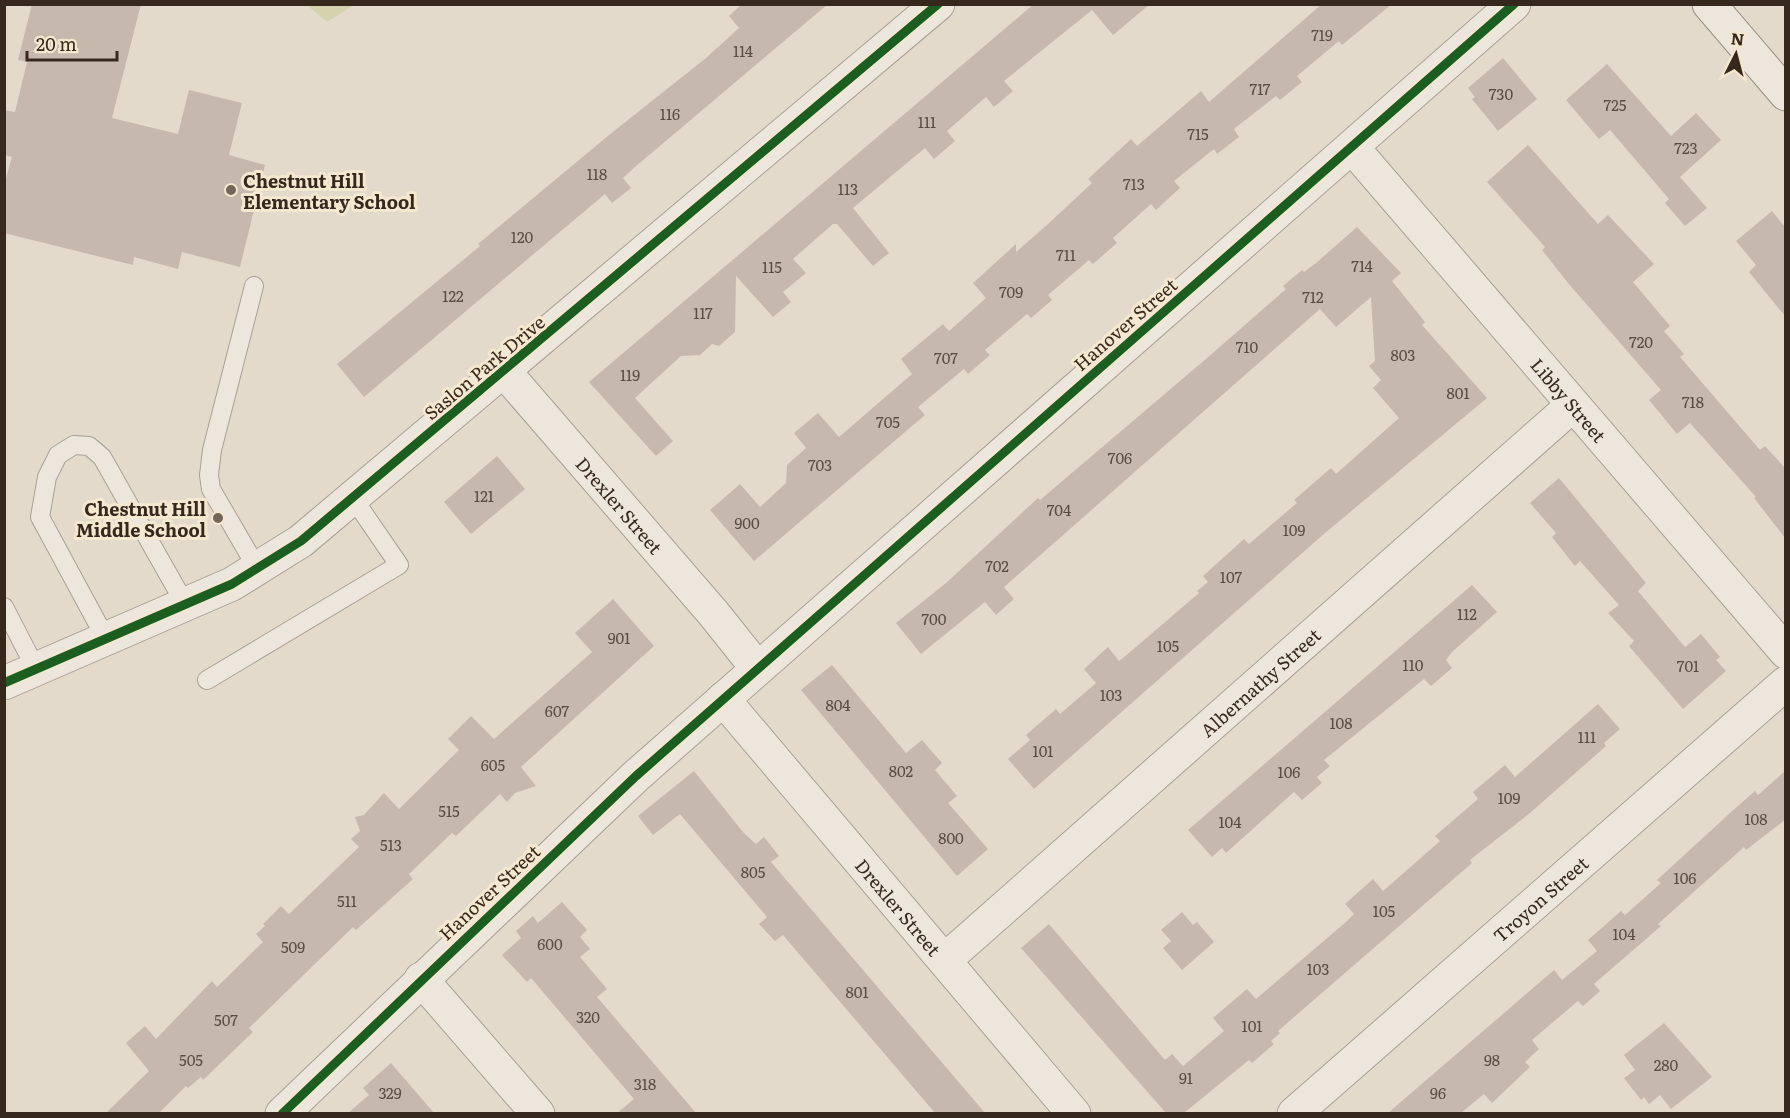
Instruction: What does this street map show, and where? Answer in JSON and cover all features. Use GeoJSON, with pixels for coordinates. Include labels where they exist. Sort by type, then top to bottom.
{"type":"FeatureCollection","features":[{"type":"Feature","properties":{"kind":"street","name":"Saslon Park Drive"},"geometry":{"type":"LineString","coordinates":[[4,682],[232,584],[301,541],[938,4]]}},
{"type":"Feature","properties":{"kind":"street","name":"Hanover Street"},"geometry":{"type":"LineString","coordinates":[[282,1113],[636,776],[1514,4]]}},
{"type":"Feature","properties":{"kind":"street"},"geometry":{"type":"LineString","coordinates":[[1709,4],[1785,94]]}},
{"type":"Feature","properties":{"kind":"street","name":"Libby Street"},"geometry":{"type":"LineString","coordinates":[[1352,147],[1785,652]]}},
{"type":"Feature","properties":{"kind":"street","name":"Drexler Street"},"geometry":{"type":"LineString","coordinates":[[504,371],[714,614],[757,668]]}},
{"type":"Feature","properties":{"kind":"street","name":"Albernathy Street"},"geometry":{"type":"LineString","coordinates":[[945,960],[1573,405]]}},
{"type":"Feature","properties":{"kind":"street","name":"Troyon Street"},"geometry":{"type":"LineString","coordinates":[[1294,1113],[1785,683]]}},
{"type":"Feature","properties":{"kind":"street","name":"Drexler Street"},"geometry":{"type":"LineString","coordinates":[[723,699],[1074,1113]]}},
{"type":"Feature","properties":{"kind":"street"},"geometry":{"type":"LineString","coordinates":[[421,979],[538,1113]]}},
{"type":"Feature","properties":{"kind":"lane"},"geometry":{"type":"LineString","coordinates":[[254,286],[209,475],[211,489],[257,568]]}},
{"type":"Feature","properties":{"kind":"lane"},"geometry":{"type":"LineString","coordinates":[[106,639],[40,517],[47,477],[58,455],[74,445],[89,446],[102,457],[185,604]]}},
{"type":"Feature","properties":{"kind":"lane"},"geometry":{"type":"LineString","coordinates":[[207,680],[399,565],[353,498]]}},
{"type":"Feature","properties":{"kind":"lane"},"geometry":{"type":"LineString","coordinates":[[4,607],[36,669]]}},
{"type":"Feature","properties":{"kind":"shaded area"},"geometry":{"type":"Polygon","coordinates":[[[307,5],[354,5],[327,22],[307,5]]]}},
{"type":"Feature","properties":{"kind":"building"},"geometry":{"type":"Polygon","coordinates":[[[32,4],[141,4],[112,118],[178,134],[189,90],[242,103],[229,155],[265,165],[240,267],[182,252],[178,269],[134,257],[133,265],[4,233],[4,185],[12,157],[4,155],[4,110],[15,112],[27,62],[18,60],[32,4]]]}},
{"type":"Feature","properties":{"kind":"building"},"geometry":{"type":"Polygon","coordinates":[[[742,4],[828,4],[623,178],[631,188],[612,203],[605,194],[364,397],[337,364],[480,246],[478,244],[609,135],[706,58],[739,28],[729,16],[742,4]]]}},
{"type":"Feature","properties":{"kind":"building"},"geometry":{"type":"Polygon","coordinates":[[[1034,4],[1150,4],[1113,35],[1092,10],[1004,81],[1013,91],[994,107],[986,97],[947,131],[955,141],[934,159],[925,148],[853,208],[889,253],[873,266],[837,224],[833,224],[793,259],[806,273],[783,292],[791,302],[773,317],[736,276],[735,332],[719,346],[712,344],[700,355],[681,356],[635,398],[673,441],[656,456],[589,382],[1034,4]]]}},
{"type":"Feature","properties":{"kind":"building"},"geometry":{"type":"Polygon","coordinates":[[[1322,4],[1392,4],[1342,45],[1339,41],[1297,76],[1302,82],[1280,100],[1276,96],[1234,129],[1239,137],[1217,154],[1214,149],[1174,181],[1180,188],[1156,210],[1151,204],[1113,238],[1117,243],[1093,264],[1089,260],[1048,295],[1052,300],[1031,318],[1027,314],[985,350],[990,355],[968,374],[964,369],[918,407],[925,415],[754,561],[710,510],[740,484],[760,507],[786,483],[787,465],[806,448],[794,433],[818,413],[839,437],[912,374],[901,359],[943,324],[949,331],[986,298],[973,283],[1016,244],[1016,252],[1048,224],[1092,183],[1088,179],[1131,139],[1137,146],[1201,91],[1209,102],[1322,4]]]}},
{"type":"Feature","properties":{"kind":"building"},"geometry":{"type":"Polygon","coordinates":[[[1503,58],[1537,99],[1498,131],[1472,99],[1475,97],[1468,88],[1503,58]]]}},
{"type":"Feature","properties":{"kind":"building"},"geometry":{"type":"Polygon","coordinates":[[[1607,64],[1671,136],[1696,113],[1721,140],[1680,177],[1707,208],[1685,226],[1665,203],[1669,199],[1610,130],[1599,139],[1566,100],[1607,64]]]}},
{"type":"Feature","properties":{"kind":"building"},"geometry":{"type":"Polygon","coordinates":[[[1528,145],[1598,224],[1608,215],[1654,264],[1633,282],[1670,326],[1664,331],[1684,354],[1680,357],[1760,450],[1765,446],[1785,468],[1785,538],[1754,498],[1756,497],[1690,423],[1677,434],[1649,400],[1661,390],[1568,283],[1542,250],[1545,247],[1487,182],[1528,145]]]}},
{"type":"Feature","properties":{"kind":"building"},"geometry":{"type":"Polygon","coordinates":[[[1772,211],[1785,227],[1785,316],[1749,272],[1756,265],[1736,241],[1772,211]]]}},
{"type":"Feature","properties":{"kind":"building"},"geometry":{"type":"Polygon","coordinates":[[[1357,227],[1401,273],[1392,281],[1425,322],[1422,325],[1487,398],[1325,533],[1034,789],[1008,759],[1030,740],[1026,735],[1056,709],[1060,714],[1096,683],[1084,669],[1108,647],[1119,661],[1123,658],[1199,593],[1197,591],[1208,582],[1203,576],[1244,539],[1249,544],[1297,503],[1294,500],[1331,468],[1336,474],[1399,418],[1373,388],[1381,380],[1369,366],[1375,361],[1371,297],[1336,327],[1320,309],[1004,587],[1014,599],[996,615],[985,602],[921,654],[896,623],[946,583],[1038,498],[1040,500],[1207,358],[1286,289],[1283,286],[1302,270],[1304,272],[1316,263],[1357,227]]]}},
{"type":"Feature","properties":{"kind":"building"},"geometry":{"type":"Polygon","coordinates":[[[497,456],[525,489],[471,534],[444,502],[497,456]]]}},
{"type":"Feature","properties":{"kind":"building"},"geometry":{"type":"Polygon","coordinates":[[[1559,478],[1646,583],[1638,591],[1685,647],[1701,634],[1720,657],[1716,660],[1726,671],[1683,709],[1629,646],[1634,641],[1608,613],[1619,605],[1580,561],[1575,566],[1552,537],[1556,533],[1530,503],[1559,478]]]}},
{"type":"Feature","properties":{"kind":"building"},"geometry":{"type":"Polygon","coordinates":[[[1472,585],[1497,612],[1452,652],[1446,660],[1452,668],[1431,686],[1424,679],[1324,760],[1330,766],[1317,777],[1322,783],[1302,800],[1294,792],[1226,853],[1222,848],[1212,857],[1188,830],[1472,585]]]}},
{"type":"Feature","properties":{"kind":"building"},"geometry":{"type":"Polygon","coordinates":[[[613,599],[654,646],[521,767],[536,786],[515,793],[507,802],[500,794],[456,836],[452,833],[409,874],[413,879],[356,930],[353,927],[249,1028],[253,1032],[203,1080],[201,1077],[188,1088],[186,1086],[159,1113],[106,1113],[149,1071],[126,1043],[145,1026],[156,1039],[212,981],[217,987],[263,942],[256,934],[281,906],[289,914],[359,847],[351,839],[360,831],[355,817],[364,815],[384,793],[399,809],[459,750],[448,739],[471,716],[494,739],[592,652],[575,633],[613,599]]]}},
{"type":"Feature","properties":{"kind":"building"},"geometry":{"type":"Polygon","coordinates":[[[832,665],[906,753],[922,740],[942,763],[935,770],[957,796],[948,803],[988,849],[957,876],[801,690],[832,665]]]}},
{"type":"Feature","properties":{"kind":"building"},"geometry":{"type":"Polygon","coordinates":[[[1598,704],[1620,729],[1604,743],[1606,746],[1530,813],[1470,860],[1472,863],[1278,1031],[1280,1033],[1271,1041],[1274,1044],[1252,1063],[1249,1060],[1184,1113],[1166,1113],[1021,948],[1049,924],[1165,1060],[1172,1054],[1183,1066],[1224,1031],[1213,1018],[1247,989],[1256,999],[1354,914],[1345,904],[1373,879],[1383,891],[1440,841],[1435,836],[1478,799],[1473,792],[1505,765],[1515,777],[1598,704]]]}},
{"type":"Feature","properties":{"kind":"building"},"geometry":{"type":"Polygon","coordinates":[[[694,771],[743,832],[756,844],[764,837],[779,856],[771,862],[985,1113],[935,1113],[783,935],[775,941],[759,924],[767,917],[680,814],[653,835],[638,816],[694,771]]]}},
{"type":"Feature","properties":{"kind":"building"},"geometry":{"type":"Polygon","coordinates":[[[1785,771],[1785,820],[1746,850],[1744,847],[1658,924],[1661,926],[1594,984],[1600,991],[1583,1006],[1578,1001],[1532,1040],[1539,1049],[1525,1062],[1530,1067],[1492,1103],[1484,1094],[1461,1113],[1388,1113],[1554,970],[1562,980],[1597,951],[1588,940],[1621,911],[1625,915],[1661,883],[1657,880],[1730,813],[1755,791],[1758,795],[1785,771]]]}},
{"type":"Feature","properties":{"kind":"building"},"geometry":{"type":"Polygon","coordinates":[[[562,902],[587,930],[580,937],[590,949],[580,957],[607,989],[597,997],[696,1113],[617,1113],[634,1099],[531,978],[527,982],[502,955],[521,938],[516,931],[533,916],[538,923],[562,902]]]}},
{"type":"Feature","properties":{"kind":"building"},"geometry":{"type":"Polygon","coordinates":[[[1182,912],[1193,925],[1197,922],[1214,942],[1182,970],[1163,948],[1171,941],[1161,930],[1182,912]]]}},
{"type":"Feature","properties":{"kind":"building"},"geometry":{"type":"Polygon","coordinates":[[[1664,1023],[1712,1077],[1671,1109],[1660,1095],[1649,1104],[1644,1097],[1641,1100],[1624,1078],[1635,1070],[1624,1055],[1664,1023]]]}},
{"type":"Feature","properties":{"kind":"building"},"geometry":{"type":"Polygon","coordinates":[[[391,1063],[434,1113],[348,1113],[369,1095],[363,1088],[391,1063]]]}},
{"type":"Feature","properties":{"kind":"cycle path"},"geometry":{"type":"LineString","coordinates":[[4,683],[232,584],[301,541],[938,4]]}},
{"type":"Feature","properties":{"kind":"cycle path"},"geometry":{"type":"LineString","coordinates":[[282,1114],[636,776],[1514,4]]}},
{"type":"Feature","properties":{"kind":"place","name":"Chestnut Hill Elementary School"},"geometry":{"type":"Point","coordinates":[231,190]}},
{"type":"Feature","properties":{"kind":"place","name":"Chestnut Hill Middle School"},"geometry":{"type":"Point","coordinates":[218,518]}}]}
